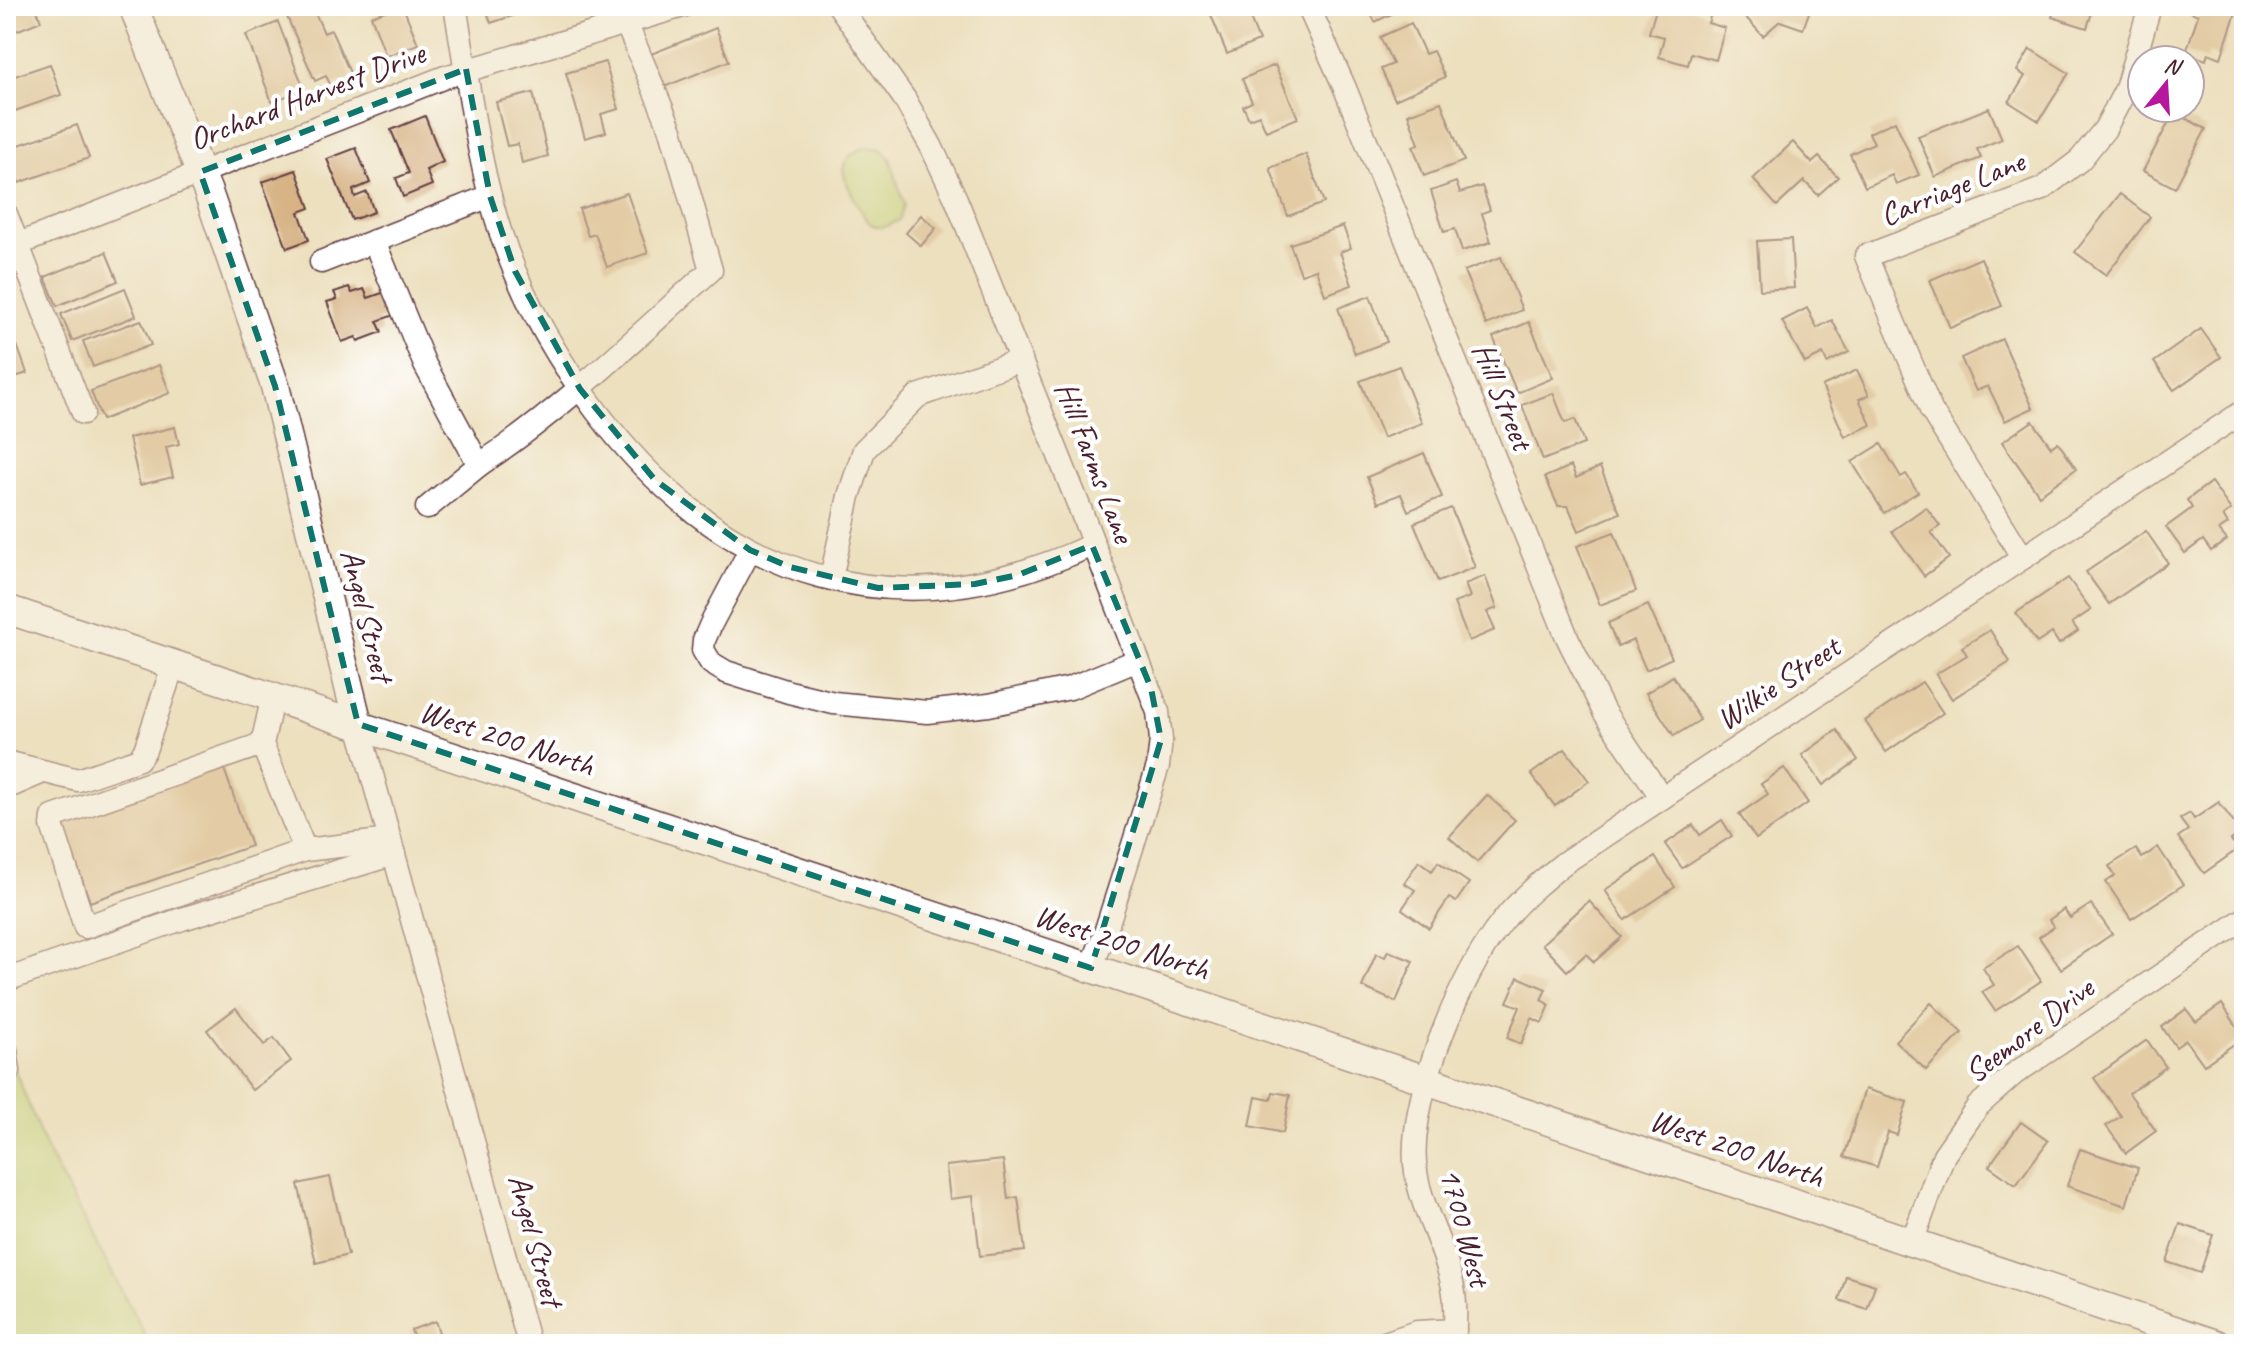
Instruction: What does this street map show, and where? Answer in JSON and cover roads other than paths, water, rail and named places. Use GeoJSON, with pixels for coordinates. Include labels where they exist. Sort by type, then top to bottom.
{"type":"FeatureCollection","features":[{"type":"Feature","properties":{"kind":"main road","name":"Angel Street"},"geometry":{"type":"LineString","coordinates":[[133,6],[200,172],[275,386],[358,724]]}},
{"type":"Feature","properties":{"kind":"main road","name":"West 200 North"},"geometry":{"type":"LineString","coordinates":[[6,609],[2216,1344]]}},
{"type":"Feature","properties":{"kind":"street"},"geometry":{"type":"LineString","coordinates":[[455,6],[490,196],[502,239],[532,307],[580,389],[655,480],[700,518],[750,550],[790,567],[878,588],[975,584],[1018,575],[1092,545]]}},
{"type":"Feature","properties":{"kind":"street","name":"Orchard Harvest Drive"},"geometry":{"type":"LineString","coordinates":[[12,247],[466,69],[622,14],[683,6]]}},
{"type":"Feature","properties":{"kind":"street","name":"Hill Farms Lane"},"geometry":{"type":"LineString","coordinates":[[839,6],[876,54],[931,146],[956,199],[1158,712],[1161,740],[1158,766],[1091,968]]}},
{"type":"Feature","properties":{"kind":"street","name":"Hill Street"},"geometry":{"type":"LineString","coordinates":[[1308,6],[1344,86],[1567,637],[1604,712],[1662,798]]}},
{"type":"Feature","properties":{"kind":"street","name":"Carriage Lane"},"geometry":{"type":"LineString","coordinates":[[2023,558],[1931,410],[1866,256],[2042,189],[2080,160],[2105,129],[2126,89],[2150,6]]}},
{"type":"Feature","properties":{"kind":"street"},"geometry":{"type":"LineString","coordinates":[[427,508],[580,389],[711,270],[671,130],[622,14]]}},
{"type":"Feature","properties":{"kind":"street"},"geometry":{"type":"LineString","coordinates":[[321,262],[490,196]]}},
{"type":"Feature","properties":{"kind":"street"},"geometry":{"type":"LineString","coordinates":[[6,214],[12,247],[83,413]]}},
{"type":"Feature","properties":{"kind":"street"},"geometry":{"type":"LineString","coordinates":[[374,241],[425,365],[479,465]]}},
{"type":"Feature","properties":{"kind":"street"},"geometry":{"type":"LineString","coordinates":[[831,578],[849,496],[864,450],[918,396],[1021,360]]}},
{"type":"Feature","properties":{"kind":"street","name":"Wilkie Street"},"geometry":{"type":"LineString","coordinates":[[1428,1080],[1457,999],[1479,957],[1502,923],[1530,892],[1564,863],[2244,411]]}},
{"type":"Feature","properties":{"kind":"street"},"geometry":{"type":"LineString","coordinates":[[750,550],[708,632],[703,650],[711,663],[726,672],[789,692],[834,703],[927,712],[989,705],[1058,691],[1138,660]]}},
{"type":"Feature","properties":{"kind":"street"},"geometry":{"type":"LineString","coordinates":[[6,762],[78,780],[139,759],[145,750],[174,663]]}},
{"type":"Feature","properties":{"kind":"street"},"geometry":{"type":"LineString","coordinates":[[273,696],[262,744],[305,850]]}},
{"type":"Feature","properties":{"kind":"street","name":"Angel Street"},"geometry":{"type":"LineString","coordinates":[[358,724],[529,1344]]}},
{"type":"Feature","properties":{"kind":"street"},"geometry":{"type":"LineString","coordinates":[[262,744],[53,817],[52,825],[85,927],[305,850],[392,847]]}},
{"type":"Feature","properties":{"kind":"street"},"geometry":{"type":"LineString","coordinates":[[6,788],[43,772]]}},
{"type":"Feature","properties":{"kind":"street"},"geometry":{"type":"LineString","coordinates":[[6,980],[392,847]]}},
{"type":"Feature","properties":{"kind":"street","name":"Seemore Drive"},"geometry":{"type":"LineString","coordinates":[[1912,1242],[1944,1155],[1978,1106],[2014,1074],[2244,919]]}},
{"type":"Feature","properties":{"kind":"street"},"geometry":{"type":"LineString","coordinates":[[6,1050],[9,1071],[6,1073]]}},
{"type":"Feature","properties":{"kind":"street","name":"1700 West"},"geometry":{"type":"LineString","coordinates":[[1428,1080],[1415,1131],[1414,1155],[1422,1200],[1453,1283],[1454,1337]]}},
{"type":"Feature","properties":{"kind":"street"},"geometry":{"type":"LineString","coordinates":[[1382,1344],[1417,1332],[1454,1337]]}}]}
